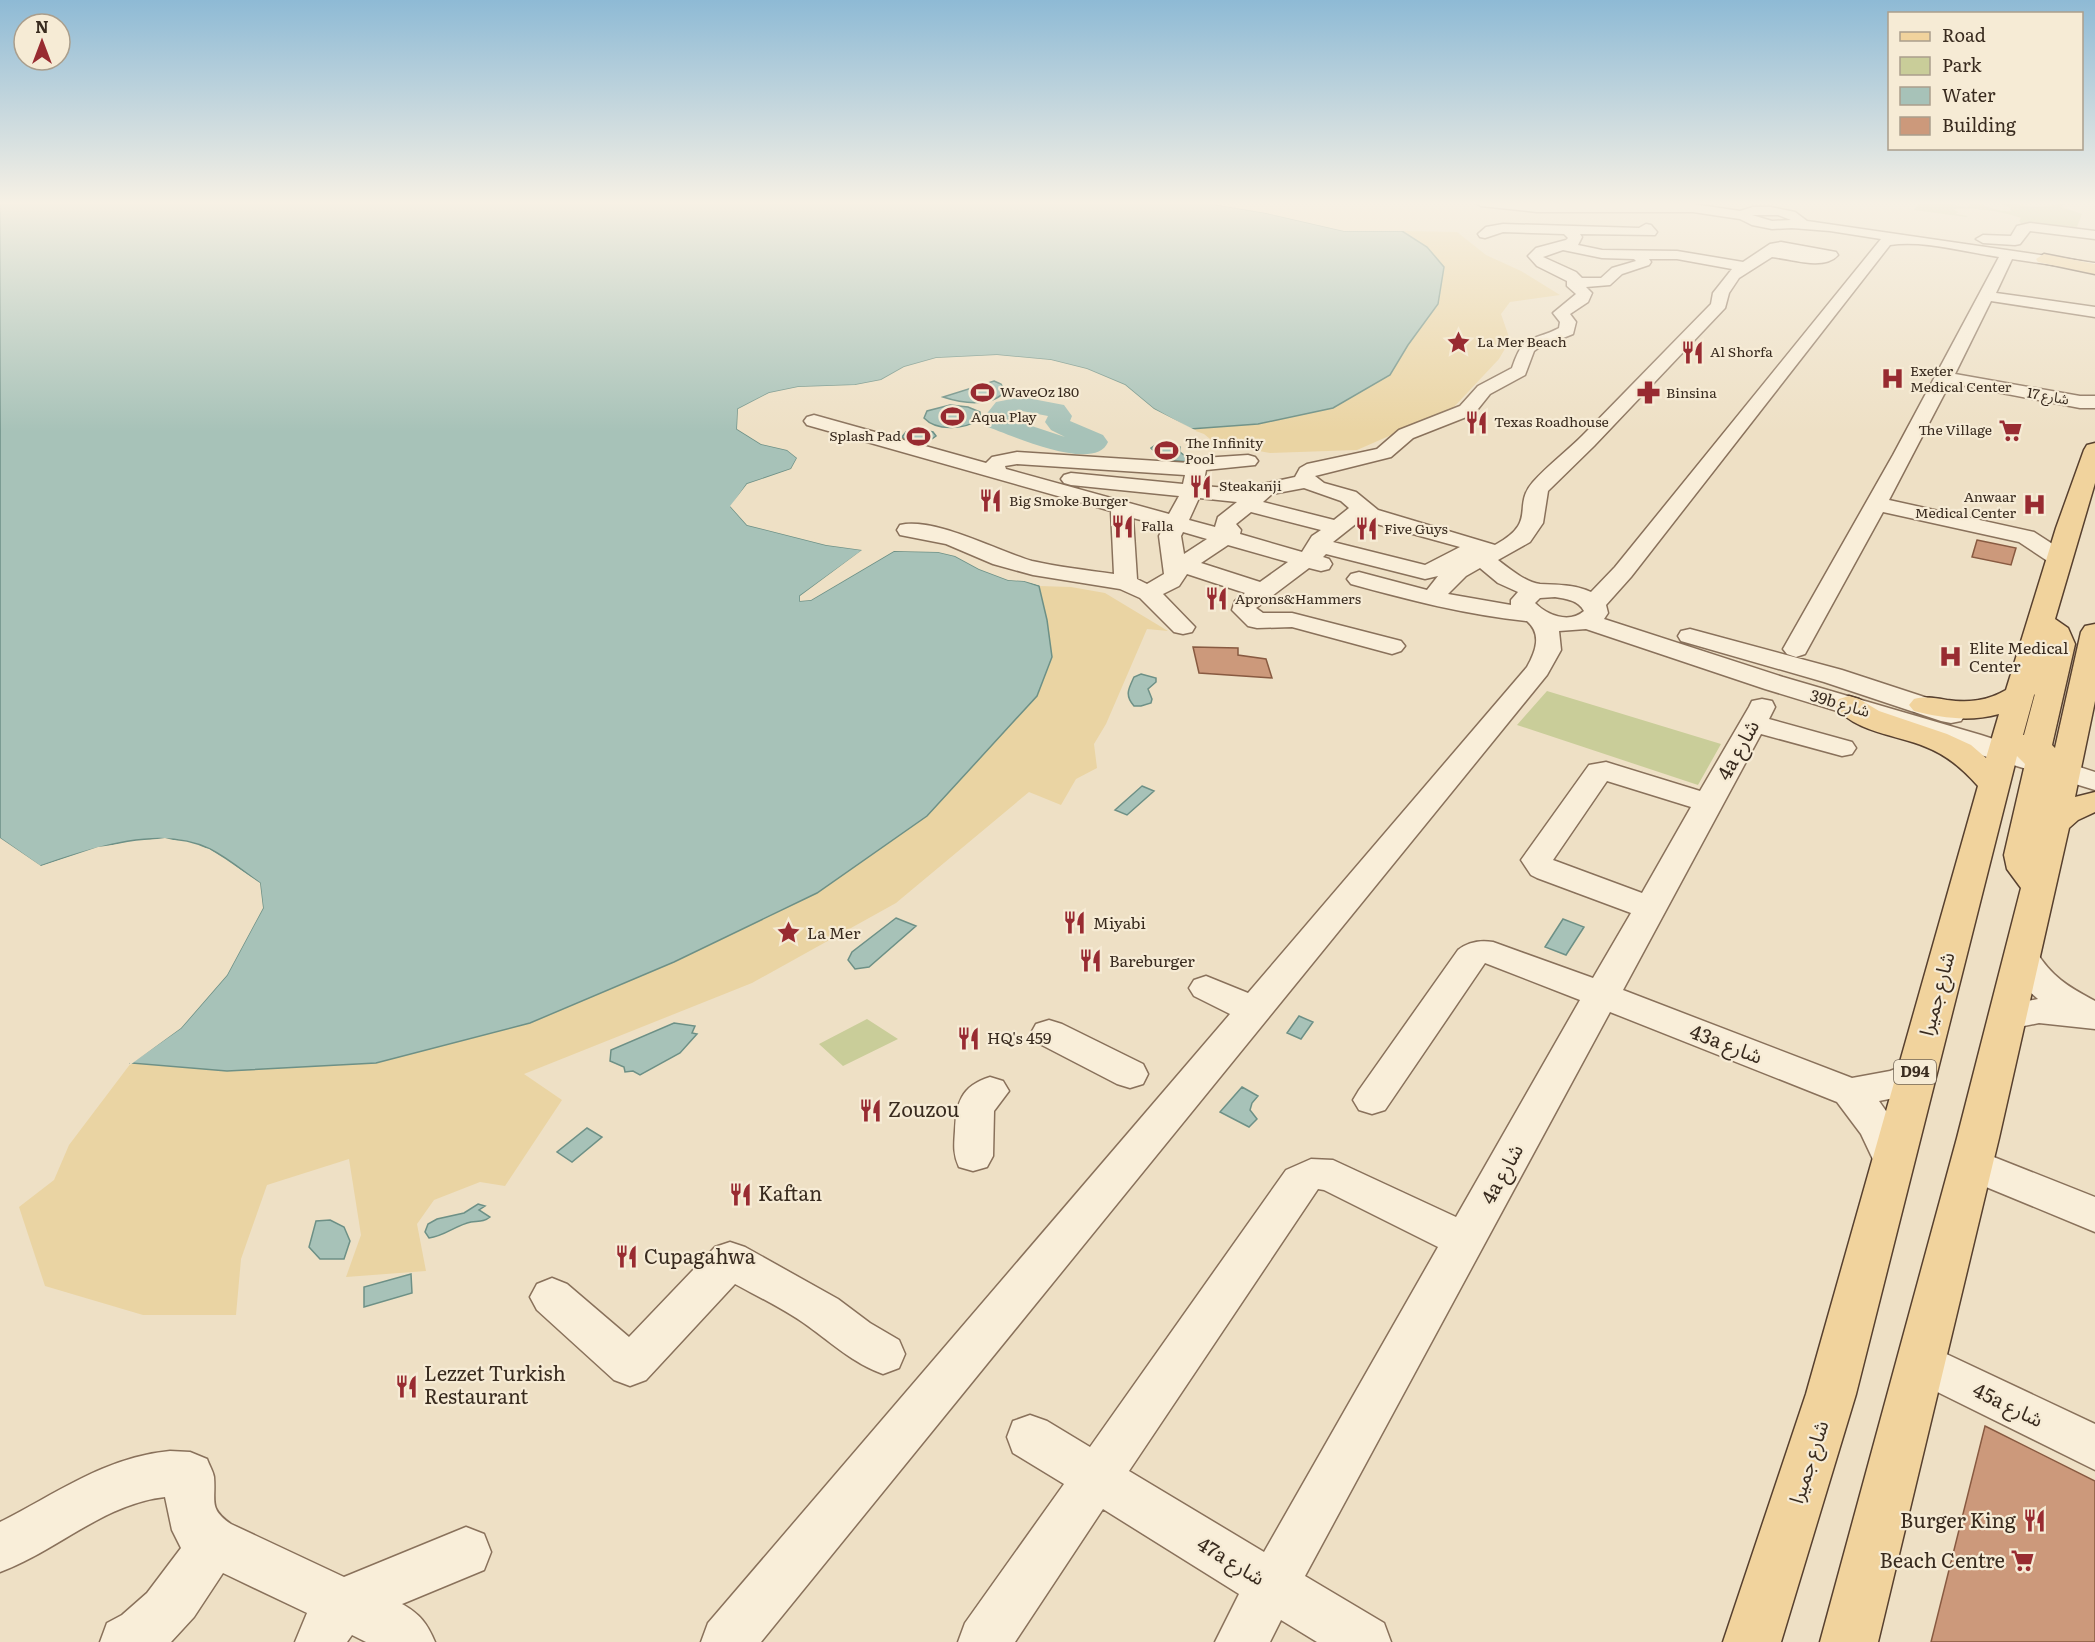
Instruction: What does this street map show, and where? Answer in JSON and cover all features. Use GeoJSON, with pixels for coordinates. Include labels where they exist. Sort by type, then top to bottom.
{"type":"FeatureCollection","features":[{"type":"Feature","properties":{"kind":"main road","name":"شارع جميرا"},"geometry":{"type":"LineString","coordinates":[[1849,1642],[2010,1016],[2053,826],[2050,761],[2020,694],[2068,528],[2095,450]]}},
{"type":"Feature","properties":{"kind":"main road"},"geometry":{"type":"LineString","coordinates":[[2039,886],[2025,869],[2021,855],[2050,761],[2061,644],[2058,634],[2042,622]]}},
{"type":"Feature","properties":{"kind":"main road"},"geometry":{"type":"LineString","coordinates":[[1849,705],[1867,717],[1946,743],[1974,761],[2050,761],[2084,738],[2076,724],[2095,632]]}},
{"type":"Feature","properties":{"kind":"main road"},"geometry":{"type":"LineString","coordinates":[[1923,705],[1951,710],[1981,710],[2003,705],[2020,694]]}},
{"type":"Feature","properties":{"kind":"main road","name":"شارع جميرا"},"geometry":{"type":"LineString","coordinates":[[1752,1642],[1831,1394],[1914,1076],[2050,761]]}},
{"type":"Feature","properties":{"kind":"main road"},"geometry":{"type":"LineString","coordinates":[[2053,826],[2063,814],[2079,805],[2095,802]]}},
{"type":"Feature","properties":{"kind":"street"},"geometry":{"type":"LineString","coordinates":[[1574,283],[1575,279]]}},
{"type":"Feature","properties":{"kind":"street"},"geometry":{"type":"LineString","coordinates":[[1574,283],[1605,282],[1609,279]]}},
{"type":"Feature","properties":{"kind":"street"},"geometry":{"type":"LineString","coordinates":[[814,421],[1224,537],[1315,556],[1425,572],[1487,557],[1516,542],[1530,529],[1536,510],[1536,491],[1719,305],[1722,290],[1733,279]]}},
{"type":"Feature","properties":{"kind":"street"},"geometry":{"type":"LineString","coordinates":[[727,1642],[1531,679],[1558,614],[1623,572],[1831,279]]}},
{"type":"Feature","properties":{"kind":"street"},"geometry":{"type":"LineString","coordinates":[[1796,649],[1878,504],[1996,279]]}},
{"type":"Feature","properties":{"kind":"street"},"geometry":{"type":"LineString","coordinates":[[1558,614],[1487,557],[1370,515],[1346,495],[1324,490],[1308,481],[1305,476],[1314,468],[1377,456],[1406,434],[1467,410],[1484,390],[1516,374],[1522,366],[1525,355],[1535,343],[1563,334],[1568,329],[1564,317],[1584,297],[1584,293],[1574,283]]}},
{"type":"Feature","properties":{"kind":"street"},"geometry":{"type":"LineString","coordinates":[[1987,296],[2095,312]]}},
{"type":"Feature","properties":{"kind":"street","name":"شارع 17"},"geometry":{"type":"LineString","coordinates":[[1945,378],[2090,404]]}},
{"type":"Feature","properties":{"kind":"street"},"geometry":{"type":"LineString","coordinates":[[1179,568],[1170,536],[1197,466],[1248,461]]}},
{"type":"Feature","properties":{"kind":"street"},"geometry":{"type":"LineString","coordinates":[[998,473],[1193,480],[1337,527]]}},
{"type":"Feature","properties":{"kind":"street"},"geometry":{"type":"LineString","coordinates":[[1148,593],[1171,580],[1179,568],[1231,532],[1225,524],[1250,500],[1270,487],[1308,481]]}},
{"type":"Feature","properties":{"kind":"street"},"geometry":{"type":"LineString","coordinates":[[1878,504],[2026,537],[2052,534],[2068,528]]}},
{"type":"Feature","properties":{"kind":"street"},"geometry":{"type":"LineString","coordinates":[[1121,507],[1126,583]]}},
{"type":"Feature","properties":{"kind":"street"},"geometry":{"type":"LineString","coordinates":[[1361,509],[1337,527],[1315,556],[1263,591],[1244,606],[1244,610],[1257,621],[1292,620],[1392,646]]}},
{"type":"Feature","properties":{"kind":"street"},"geometry":{"type":"LineString","coordinates":[[908,530],[952,538],[1001,559],[1033,568],[1126,583],[1148,593],[1183,627]]}},
{"type":"Feature","properties":{"kind":"street"},"geometry":{"type":"LineString","coordinates":[[2026,537],[2060,559]]}},
{"type":"Feature","properties":{"kind":"street"},"geometry":{"type":"LineString","coordinates":[[1315,556],[1355,560],[1366,566],[1368,570],[1362,577]]}},
{"type":"Feature","properties":{"kind":"street"},"geometry":{"type":"LineString","coordinates":[[1442,586],[1481,578],[1487,557]]}},
{"type":"Feature","properties":{"kind":"street"},"geometry":{"type":"LineString","coordinates":[[1179,568],[1263,591]]}},
{"type":"Feature","properties":{"kind":"street"},"geometry":{"type":"LineString","coordinates":[[1362,577],[1432,600],[1474,607],[1558,614]]}},
{"type":"Feature","properties":{"kind":"street"},"geometry":{"type":"LineString","coordinates":[[1362,577],[1442,586],[1480,598],[1558,614]]}},
{"type":"Feature","properties":{"kind":"street","name":"39b شارع"},"geometry":{"type":"LineString","coordinates":[[1558,614],[1849,705]]}},
{"type":"Feature","properties":{"kind":"street","name":"39b شارع"},"geometry":{"type":"LineString","coordinates":[[1558,614],[1635,622],[1800,666],[1923,705],[2050,761]]}},
{"type":"Feature","properties":{"kind":"street","name":"4a شارع"},"geometry":{"type":"LineString","coordinates":[[1242,1642],[1757,715],[1842,748]]}},
{"type":"Feature","properties":{"kind":"street"},"geometry":{"type":"LineString","coordinates":[[1650,908],[1548,871],[1542,868],[1537,860],[1599,771],[1609,772],[1708,803]]}},
{"type":"Feature","properties":{"kind":"street","name":"43a شارع"},"geometry":{"type":"LineString","coordinates":[[1372,1100],[1473,954],[1485,952],[1497,954],[1850,1092],[1869,1113],[1883,1136],[1892,1159]]}},
{"type":"Feature","properties":{"kind":"street"},"geometry":{"type":"LineString","coordinates":[[2022,958],[2025,968],[2040,982],[2095,1017]]}},
{"type":"Feature","properties":{"kind":"street"},"geometry":{"type":"LineString","coordinates":[[1206,988],[1254,1010]]}},
{"type":"Feature","properties":{"kind":"street"},"geometry":{"type":"LineString","coordinates":[[2010,1016],[2056,1011],[2095,1017]]}},
{"type":"Feature","properties":{"kind":"street"},"geometry":{"type":"LineString","coordinates":[[1048,1033],[1130,1074]]}},
{"type":"Feature","properties":{"kind":"street"},"geometry":{"type":"LineString","coordinates":[[1850,1092],[1896,1084],[1914,1076]]}},
{"type":"Feature","properties":{"kind":"street"},"geometry":{"type":"LineString","coordinates":[[973,1156],[975,1107],[990,1091]]}},
{"type":"Feature","properties":{"kind":"street"},"geometry":{"type":"LineString","coordinates":[[1971,1164],[2095,1215]]}},
{"type":"Feature","properties":{"kind":"street"},"geometry":{"type":"LineString","coordinates":[[984,1642],[1306,1175],[1323,1173],[1333,1176],[1465,1241]]}},
{"type":"Feature","properties":{"kind":"street"},"geometry":{"type":"LineString","coordinates":[[552,1297],[630,1366],[730,1260],[823,1312],[854,1337],[883,1354]]}},
{"type":"Feature","properties":{"kind":"street","name":"45a شارع"},"geometry":{"type":"LineString","coordinates":[[1921,1362],[2095,1448]]}},
{"type":"Feature","properties":{"kind":"street","name":"47a شارع"},"geometry":{"type":"LineString","coordinates":[[1030,1437],[1365,1642]]}},
{"type":"Feature","properties":{"kind":"street"},"geometry":{"type":"LineString","coordinates":[[0,1547],[21,1539],[98,1493],[138,1478],[170,1473],[190,1475],[189,1503],[197,1530],[332,1623],[380,1621],[398,1631],[409,1642]]}},
{"type":"Feature","properties":{"kind":"street"},"geometry":{"type":"LineString","coordinates":[[126,1642],[160,1619],[180,1597],[213,1542]]}},
{"type":"Feature","properties":{"kind":"street"},"geometry":{"type":"LineString","coordinates":[[332,1623],[466,1552]]}},
{"type":"Feature","properties":{"kind":"green space"},"geometry":{"type":"Polygon","coordinates":[[[1547,691],[1721,744],[1698,785],[1517,725],[1547,691]]]}},
{"type":"Feature","properties":{"kind":"green space"},"geometry":{"type":"Polygon","coordinates":[[[867,1019],[898,1039],[843,1066],[819,1044],[867,1019]]]}},
{"type":"Feature","properties":{"kind":"sand","name":"La Mer Beach"},"geometry":{"type":"Polygon","coordinates":[[[1405,279],[1533,279],[1560,295],[1510,302],[1501,314],[1510,340],[1499,359],[1453,408],[1357,450],[1270,453],[1215,443],[1204,434],[1190,429],[1258,424],[1390,375],[1408,345],[1405,279]]]}},
{"type":"Feature","properties":{"kind":"sand","name":"La Mer"},"geometry":{"type":"Polygon","coordinates":[[[1039,586],[1071,587],[1105,593],[1168,631],[1147,629],[1106,724],[1094,744],[1097,768],[1076,779],[1061,805],[1029,792],[896,903],[752,983],[524,1074],[562,1100],[505,1186],[480,1182],[434,1200],[417,1224],[426,1271],[346,1277],[361,1235],[349,1159],[267,1185],[241,1259],[236,1315],[143,1315],[45,1286],[19,1207],[54,1180],[69,1145],[131,1063],[227,1071],[1047,620],[1039,586]]]}},
{"type":"Feature","properties":{"kind":"water"},"geometry":{"type":"Polygon","coordinates":[[[0,279],[1442,279],[1438,304],[1408,345],[1390,375],[1333,408],[1258,424],[1190,429],[1154,409],[1125,385],[1087,369],[1051,360],[997,355],[936,358],[904,367],[881,380],[855,385],[798,387],[769,393],[738,409],[737,429],[761,444],[787,450],[797,458],[791,469],[747,484],[731,507],[747,525],[826,545],[863,550],[800,596],[800,601],[811,600],[894,551],[938,552],[955,556],[979,569],[1008,580],[1024,581],[1039,586],[1052,657],[1037,696],[927,816],[817,893],[674,962],[530,1023],[376,1063],[227,1071],[131,1063],[181,1028],[227,975],[263,908],[260,883],[217,853],[190,842],[147,839],[125,842],[40,866],[0,838],[0,279]]]}},
{"type":"Feature","properties":{"kind":"water","name":"WaveOz 180"},"geometry":{"type":"Polygon","coordinates":[[[994,381],[1001,384],[1005,391],[992,400],[976,403],[943,397],[994,381]]]}},
{"type":"Feature","properties":{"kind":"water","name":"Aqua Play"},"geometry":{"type":"Polygon","coordinates":[[[950,405],[968,407],[980,412],[980,419],[952,428],[936,425],[924,418],[927,411],[950,405]]]}},
{"type":"Feature","properties":{"kind":"water","name":"Splash Pad"},"geometry":{"type":"Polygon","coordinates":[[[919,429],[933,432],[936,436],[919,443],[902,437],[906,432],[919,429]]]}},
{"type":"Feature","properties":{"kind":"water","name":"The Infinity Pool"},"geometry":{"type":"Polygon","coordinates":[[[1161,441],[1180,447],[1180,452],[1192,462],[1163,460],[1151,448],[1161,441]]]}},
{"type":"Feature","properties":{"kind":"water"},"geometry":{"type":"Polygon","coordinates":[[[1141,674],[1156,678],[1156,682],[1148,689],[1152,699],[1151,703],[1134,706],[1128,692],[1134,677],[1141,674]]]}},
{"type":"Feature","properties":{"kind":"water"},"geometry":{"type":"Polygon","coordinates":[[[1142,786],[1154,791],[1127,815],[1115,810],[1142,786]]]}},
{"type":"Feature","properties":{"kind":"water"},"geometry":{"type":"Polygon","coordinates":[[[896,918],[916,926],[869,967],[855,969],[848,960],[852,952],[896,918]]]}},
{"type":"Feature","properties":{"kind":"water"},"geometry":{"type":"Polygon","coordinates":[[[1563,919],[1584,927],[1566,955],[1545,947],[1563,919]]]}},
{"type":"Feature","properties":{"kind":"water"},"geometry":{"type":"Polygon","coordinates":[[[1299,1016],[1313,1022],[1301,1039],[1287,1033],[1299,1016]]]}},
{"type":"Feature","properties":{"kind":"water"},"geometry":{"type":"Polygon","coordinates":[[[674,1023],[695,1026],[692,1033],[697,1034],[680,1053],[640,1075],[633,1071],[625,1072],[624,1067],[610,1061],[611,1050],[674,1023]]]}},
{"type":"Feature","properties":{"kind":"water"},"geometry":{"type":"Polygon","coordinates":[[[1242,1087],[1258,1096],[1250,1110],[1257,1119],[1249,1127],[1220,1112],[1242,1087]]]}},
{"type":"Feature","properties":{"kind":"water"},"geometry":{"type":"Polygon","coordinates":[[[587,1128],[602,1137],[572,1162],[557,1152],[587,1128]]]}},
{"type":"Feature","properties":{"kind":"water"},"geometry":{"type":"Polygon","coordinates":[[[478,1204],[485,1206],[479,1210],[490,1217],[483,1221],[466,1223],[435,1237],[429,1238],[425,1232],[428,1224],[437,1219],[464,1213],[478,1204]]]}},
{"type":"Feature","properties":{"kind":"water"},"geometry":{"type":"Polygon","coordinates":[[[330,1220],[344,1227],[350,1241],[344,1259],[320,1259],[309,1247],[316,1221],[330,1220]]]}},
{"type":"Feature","properties":{"kind":"water"},"geometry":{"type":"Polygon","coordinates":[[[411,1274],[412,1293],[364,1307],[364,1287],[411,1274]]]}},
{"type":"Feature","properties":{"kind":"pier"},"geometry":{"type":"Polygon","coordinates":[[[997,355],[1051,360],[1087,369],[1125,385],[1154,409],[1197,431],[1190,431],[1176,425],[1152,411],[1124,388],[1086,372],[1050,363],[997,358],[936,361],[906,370],[881,383],[855,388],[798,390],[770,396],[741,411],[740,428],[762,441],[788,447],[799,455],[800,459],[793,472],[749,487],[734,506],[749,522],[827,542],[864,547],[866,550],[803,597],[810,597],[894,548],[939,549],[956,553],[981,567],[1008,577],[1025,578],[1042,586],[1008,580],[979,569],[955,556],[938,552],[894,551],[811,600],[800,601],[800,596],[862,550],[826,545],[747,525],[730,506],[747,484],[791,469],[797,458],[787,450],[761,444],[737,429],[738,409],[769,393],[798,387],[855,385],[881,380],[904,367],[936,358],[997,355]]]}},
{"type":"Feature","properties":{"kind":"pier"},"geometry":{"type":"Polygon","coordinates":[[[0,838],[41,866],[98,847],[165,838],[209,849],[260,883],[263,908],[227,975],[181,1028],[130,1065],[129,1060],[179,1026],[225,973],[260,908],[257,884],[208,851],[165,841],[99,849],[40,869],[0,841],[0,838]]]}},
{"type":"Feature","properties":{"kind":"building"},"geometry":{"type":"Polygon","coordinates":[[[1977,540],[2016,548],[2011,565],[1972,557],[1977,540]]]}},
{"type":"Feature","properties":{"kind":"building"},"geometry":{"type":"Polygon","coordinates":[[[1193,647],[1238,648],[1238,655],[1266,659],[1272,678],[1199,673],[1193,647]]]}},
{"type":"Feature","properties":{"kind":"building","name":"Beach Centre"},"geometry":{"type":"Polygon","coordinates":[[[1985,1426],[2095,1481],[2095,1642],[1931,1642],[1985,1426]]]}},
{"type":"Feature","properties":{"kind":"waterway"},"geometry":{"type":"LineString","coordinates":[[1022,404],[1056,410],[1060,416],[1057,422],[1059,425],[1094,440],[1095,445],[1089,448],[1076,448],[993,421],[1004,407],[1022,404]]}},
{"type":"Feature","properties":{"kind":"place","name":"La Mer Beach"},"geometry":{"type":"Point","coordinates":[1459,342]}},
{"type":"Feature","properties":{"kind":"place","name":"Al Shorfa"},"geometry":{"type":"Point","coordinates":[1692,352]}},
{"type":"Feature","properties":{"kind":"place","name":"Exeter Medical Center"},"geometry":{"type":"Point","coordinates":[1892,379]}},
{"type":"Feature","properties":{"kind":"place","name":"WaveOz 180"},"geometry":{"type":"Point","coordinates":[982,392]}},
{"type":"Feature","properties":{"kind":"place","name":"Binsina"},"geometry":{"type":"Point","coordinates":[1648,393]}},
{"type":"Feature","properties":{"kind":"place","name":"Aqua Play"},"geometry":{"type":"Point","coordinates":[953,417]}},
{"type":"Feature","properties":{"kind":"place","name":"Texas Roadhouse"},"geometry":{"type":"Point","coordinates":[1476,422]}},
{"type":"Feature","properties":{"kind":"place","name":"The Village"},"geometry":{"type":"Point","coordinates":[2010,430]}},
{"type":"Feature","properties":{"kind":"place","name":"Splash Pad"},"geometry":{"type":"Point","coordinates":[919,436]}},
{"type":"Feature","properties":{"kind":"place","name":"The Infinity Pool"},"geometry":{"type":"Point","coordinates":[1167,451]}},
{"type":"Feature","properties":{"kind":"place","name":"Steakanji"},"geometry":{"type":"Point","coordinates":[1201,486]}},
{"type":"Feature","properties":{"kind":"place","name":"Big Smoke Burger"},"geometry":{"type":"Point","coordinates":[991,501]}},
{"type":"Feature","properties":{"kind":"place","name":"Anwaar Medical Center"},"geometry":{"type":"Point","coordinates":[2034,505]}},
{"type":"Feature","properties":{"kind":"place","name":"Falla"},"geometry":{"type":"Point","coordinates":[1123,526]}},
{"type":"Feature","properties":{"kind":"place","name":"Five Guys"},"geometry":{"type":"Point","coordinates":[1366,529]}},
{"type":"Feature","properties":{"kind":"place","name":"Aprons&Hammers"},"geometry":{"type":"Point","coordinates":[1217,599]}},
{"type":"Feature","properties":{"kind":"place","name":"Elite Medical Center"},"geometry":{"type":"Point","coordinates":[1951,657]}},
{"type":"Feature","properties":{"kind":"place","name":"Miyabi"},"geometry":{"type":"Point","coordinates":[1075,923]}},
{"type":"Feature","properties":{"kind":"place","name":"La Mer"},"geometry":{"type":"Point","coordinates":[789,933]}},
{"type":"Feature","properties":{"kind":"place","name":"Bareburger"},"geometry":{"type":"Point","coordinates":[1091,961]}},
{"type":"Feature","properties":{"kind":"place","name":"HQ's 459"},"geometry":{"type":"Point","coordinates":[969,1038]}},
{"type":"Feature","properties":{"kind":"place","name":"Zouzou"},"geometry":{"type":"Point","coordinates":[870,1110]}},
{"type":"Feature","properties":{"kind":"place","name":"Kaftan"},"geometry":{"type":"Point","coordinates":[740,1194]}},
{"type":"Feature","properties":{"kind":"place","name":"Cupagahwa"},"geometry":{"type":"Point","coordinates":[626,1257]}},
{"type":"Feature","properties":{"kind":"place","name":"Lezzet Turkish Restaurant"},"geometry":{"type":"Point","coordinates":[406,1386]}},
{"type":"Feature","properties":{"kind":"place","name":"Burger King"},"geometry":{"type":"Point","coordinates":[2034,1521]}},
{"type":"Feature","properties":{"kind":"place","name":"Beach Centre"},"geometry":{"type":"Point","coordinates":[2023,1561]}}]}
